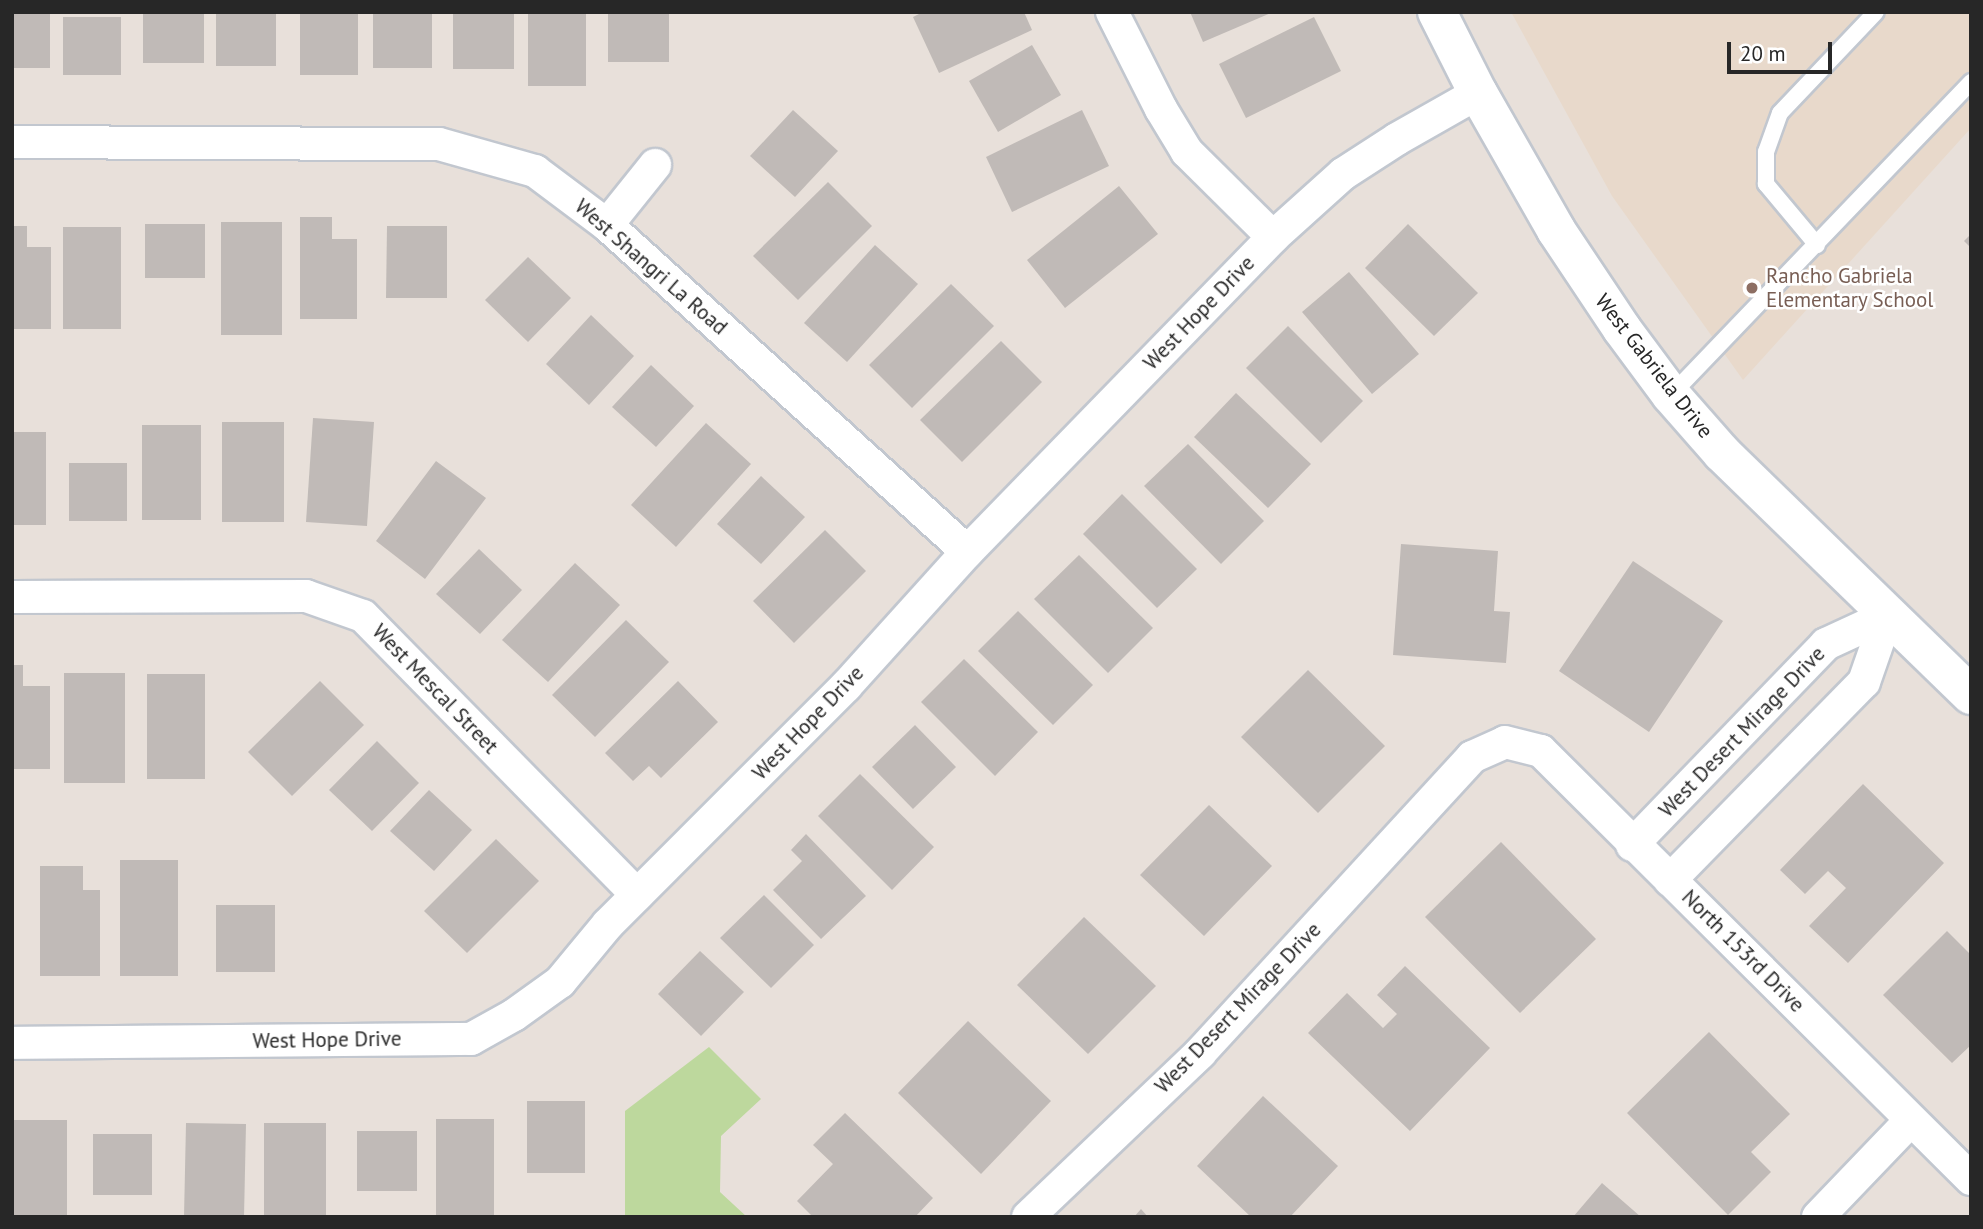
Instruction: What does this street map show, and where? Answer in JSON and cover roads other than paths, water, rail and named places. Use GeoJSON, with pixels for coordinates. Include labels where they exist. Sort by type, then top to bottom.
{"type":"FeatureCollection","features":[{"type":"Feature","properties":{"kind":"street"},"geometry":{"type":"LineString","coordinates":[[1112,12],[1161,109],[1187,152],[1273,237]]}},
{"type":"Feature","properties":{"kind":"street","name":"West Gabriela Drive"},"geometry":{"type":"LineString","coordinates":[[1437,12],[1478,93],[1576,262],[1671,395],[1722,453],[1971,695]]}},
{"type":"Feature","properties":{"kind":"street","name":"West Hope Drive"},"geometry":{"type":"LineString","coordinates":[[12,1044],[471,1039],[514,1015],[560,982],[637,895],[846,686],[967,552],[1273,237],[1343,174],[1396,139],[1478,93]]}},
{"type":"Feature","properties":{"kind":"street","name":"West Shangri La Road"},"geometry":{"type":"LineString","coordinates":[[12,142],[439,144],[535,171],[607,225],[967,552]]}},
{"type":"Feature","properties":{"kind":"street"},"geometry":{"type":"LineString","coordinates":[[607,225],[655,165]]}},
{"type":"Feature","properties":{"kind":"street","name":"West Mescal Street"},"geometry":{"type":"LineString","coordinates":[[12,597],[306,596],[363,616],[637,895]]}},
{"type":"Feature","properties":{"kind":"street"},"geometry":{"type":"LineString","coordinates":[[1670,880],[1864,682],[1887,616]]}},
{"type":"Feature","properties":{"kind":"street","name":"West Desert Mirage Drive"},"geometry":{"type":"LineString","coordinates":[[1632,845],[1826,643],[1887,616]]}},
{"type":"Feature","properties":{"kind":"street"},"geometry":{"type":"LineString","coordinates":[[1754,719],[1792,755]]}},
{"type":"Feature","properties":{"kind":"street","name":"West Desert Mirage Drive"},"geometry":{"type":"LineString","coordinates":[[1028,1217],[1199,1053],[1472,757],[1505,742]]}},
{"type":"Feature","properties":{"kind":"street","name":"North 153rd Drive"},"geometry":{"type":"LineString","coordinates":[[1505,742],[1541,751],[1632,845],[1971,1179]]}},
{"type":"Feature","properties":{"kind":"street"},"geometry":{"type":"LineString","coordinates":[[1818,1217],[1912,1120]]}},
{"type":"Feature","properties":{"kind":"lane"},"geometry":{"type":"LineString","coordinates":[[1817,245],[1766,184],[1766,152],[1780,113],[1876,12]]}},
{"type":"Feature","properties":{"kind":"lane"},"geometry":{"type":"LineString","coordinates":[[1671,395],[1971,82]]}},
{"type":"Feature","properties":{"kind":"place","name":"Rancho Gabriela Elementary School"},"geometry":{"type":"Point","coordinates":[1752,288]}}]}
